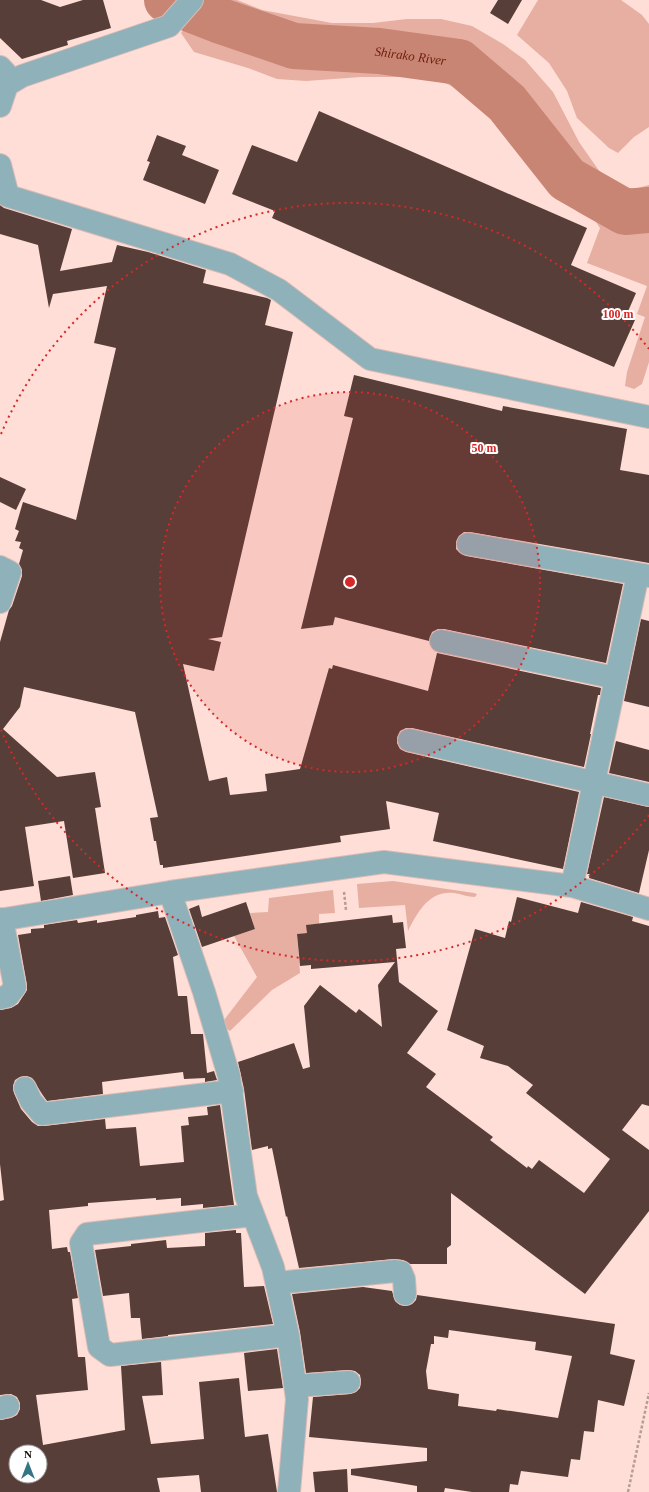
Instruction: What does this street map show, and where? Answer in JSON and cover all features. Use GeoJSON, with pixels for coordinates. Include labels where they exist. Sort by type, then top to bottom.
{"type":"FeatureCollection","features":[{"type":"Feature","properties":{"kind":"street"},"geometry":{"type":"LineString","coordinates":[[0,105],[7,85],[7,74],[22,76],[169,26],[192,0]]}},
{"type":"Feature","properties":{"kind":"street"},"geometry":{"type":"LineString","coordinates":[[0,165],[8,196],[230,264],[279,290],[370,359],[649,417]]}},
{"type":"Feature","properties":{"kind":"street"},"geometry":{"type":"LineString","coordinates":[[468,544],[644,575],[616,678],[572,886]]}},
{"type":"Feature","properties":{"kind":"street"},"geometry":{"type":"LineString","coordinates":[[0,567],[10,572],[0,602]]}},
{"type":"Feature","properties":{"kind":"street"},"geometry":{"type":"LineString","coordinates":[[441,641],[616,678]]}},
{"type":"Feature","properties":{"kind":"street"},"geometry":{"type":"LineString","coordinates":[[409,740],[649,795]]}},
{"type":"Feature","properties":{"kind":"street"},"geometry":{"type":"LineString","coordinates":[[0,998],[8,996],[15,987],[1,920],[170,892],[384,862],[572,886],[649,909]]}},
{"type":"Feature","properties":{"kind":"street"},"geometry":{"type":"LineString","coordinates":[[170,892],[204,992],[230,1076],[246,1196],[273,1267],[288,1335],[297,1399],[289,1492]]}},
{"type":"Feature","properties":{"kind":"street"},"geometry":{"type":"LineString","coordinates":[[25,1088],[31,1101],[42,1114],[232,1091]]}},
{"type":"Feature","properties":{"kind":"street"},"geometry":{"type":"LineString","coordinates":[[254,1215],[87,1234],[80,1243],[99,1347],[110,1355],[288,1335]]}},
{"type":"Feature","properties":{"kind":"street"},"geometry":{"type":"LineString","coordinates":[[277,1283],[394,1271],[401,1272],[404,1279],[406,1294]]}},
{"type":"Feature","properties":{"kind":"street"},"geometry":{"type":"LineString","coordinates":[[296,1386],[349,1382]]}},
{"type":"Feature","properties":{"kind":"path"},"geometry":{"type":"LineString","coordinates":[[628,1492],[649,1393]]}},
{"type":"Feature","properties":{"kind":"shaded area"},"geometry":{"type":"Polygon","coordinates":[[[206,0],[237,0],[262,10],[332,23],[373,23],[407,19],[441,19],[472,26],[503,44],[525,60],[553,92],[579,142],[602,175],[623,188],[638,188],[649,185],[649,362],[642,384],[634,389],[625,386],[627,372],[645,317],[637,314],[647,286],[587,263],[600,228],[596,222],[578,212],[555,194],[487,103],[440,81],[416,77],[361,77],[306,81],[277,79],[248,68],[194,52],[181,33],[206,0]]]}},
{"type":"Feature","properties":{"kind":"shaded area"},"geometry":{"type":"Polygon","coordinates":[[[538,0],[621,0],[642,15],[649,24],[649,127],[634,137],[618,153],[609,148],[577,118],[567,91],[549,63],[517,35],[538,0]]]}},
{"type":"Feature","properties":{"kind":"shaded area"},"geometry":{"type":"Polygon","coordinates":[[[393,881],[477,894],[475,897],[454,893],[438,895],[425,904],[420,910],[408,931],[405,905],[359,908],[357,884],[393,881]]]}},
{"type":"Feature","properties":{"kind":"shaded area"},"geometry":{"type":"Polygon","coordinates":[[[333,890],[335,913],[319,914],[319,924],[307,925],[307,933],[297,934],[300,973],[272,990],[230,1031],[221,1024],[257,977],[234,936],[255,929],[250,913],[268,912],[269,898],[333,890]]]}},
{"type":"Feature","properties":{"kind":"building"},"geometry":{"type":"Polygon","coordinates":[[[0,0],[41,0],[60,7],[83,0],[103,0],[111,28],[67,41],[68,45],[22,59],[0,38],[0,0]]]}},
{"type":"Feature","properties":{"kind":"building"},"geometry":{"type":"Polygon","coordinates":[[[498,0],[522,0],[508,24],[490,13],[498,0]]]}},
{"type":"Feature","properties":{"kind":"building"},"geometry":{"type":"Polygon","coordinates":[[[319,111],[587,228],[571,265],[636,293],[626,316],[635,320],[614,367],[272,218],[275,211],[232,194],[252,145],[297,162],[319,111]]]}},
{"type":"Feature","properties":{"kind":"building"},"geometry":{"type":"Polygon","coordinates":[[[157,135],[186,146],[182,155],[219,170],[205,204],[143,180],[150,162],[147,161],[157,135]]]}},
{"type":"Feature","properties":{"kind":"building"},"geometry":{"type":"Polygon","coordinates":[[[0,205],[4,208],[72,229],[60,271],[112,262],[117,245],[148,252],[206,270],[203,283],[271,300],[265,325],[293,332],[222,637],[208,639],[221,642],[214,671],[183,664],[209,781],[227,777],[230,795],[267,791],[265,774],[300,769],[329,668],[332,669],[333,665],[428,691],[437,653],[601,688],[600,695],[598,695],[584,767],[412,728],[406,728],[400,731],[397,738],[397,743],[400,749],[406,752],[579,792],[563,869],[433,841],[439,813],[386,801],[390,829],[340,836],[341,842],[163,868],[163,865],[160,865],[150,818],[158,817],[135,712],[24,687],[20,707],[3,729],[57,777],[95,772],[101,807],[95,808],[105,873],[73,878],[64,821],[25,827],[34,886],[0,891],[0,642],[9,610],[12,606],[22,576],[22,570],[19,564],[23,550],[19,548],[21,542],[15,541],[19,531],[15,529],[23,502],[76,520],[116,348],[94,343],[107,286],[53,294],[49,308],[38,245],[0,234],[0,205]]]}},
{"type":"Feature","properties":{"kind":"building"},"geometry":{"type":"Polygon","coordinates":[[[354,375],[502,411],[503,406],[627,429],[620,470],[649,475],[649,563],[470,532],[464,532],[459,536],[456,542],[456,549],[466,556],[623,584],[606,663],[444,629],[438,629],[432,632],[429,641],[335,617],[333,625],[301,629],[353,418],[344,416],[354,375]]]}},
{"type":"Feature","properties":{"kind":"building"},"geometry":{"type":"Polygon","coordinates":[[[0,477],[26,489],[16,510],[0,502],[0,477]]]}},
{"type":"Feature","properties":{"kind":"building"},"geometry":{"type":"Polygon","coordinates":[[[641,619],[649,621],[649,707],[624,701],[641,619]]]}},
{"type":"Feature","properties":{"kind":"building"},"geometry":{"type":"Polygon","coordinates":[[[616,741],[649,750],[649,782],[609,773],[616,741]]]}},
{"type":"Feature","properties":{"kind":"building"},"geometry":{"type":"Polygon","coordinates":[[[604,797],[649,807],[649,850],[639,893],[589,878],[590,874],[587,874],[604,797]]]}},
{"type":"Feature","properties":{"kind":"building"},"geometry":{"type":"Polygon","coordinates":[[[70,876],[73,895],[41,901],[38,881],[70,876]]]}},
{"type":"Feature","properties":{"kind":"building"},"geometry":{"type":"Polygon","coordinates":[[[517,897],[578,913],[581,902],[633,917],[632,921],[649,926],[649,1106],[642,1104],[622,1130],[649,1150],[649,1211],[585,1294],[451,1193],[451,1245],[447,1248],[447,1264],[410,1264],[403,1260],[394,1259],[299,1268],[287,1216],[286,1217],[272,1148],[268,1149],[268,1146],[252,1150],[244,1089],[238,1062],[294,1043],[303,1069],[310,1067],[304,1006],[320,985],[356,1013],[359,1009],[382,1027],[378,985],[395,962],[311,969],[311,965],[300,966],[297,934],[307,933],[306,925],[392,915],[393,923],[403,922],[406,948],[396,949],[399,982],[438,1011],[407,1053],[436,1074],[426,1087],[493,1137],[490,1140],[527,1168],[528,1166],[532,1169],[539,1160],[584,1193],[610,1159],[526,1093],[533,1085],[508,1066],[480,1058],[484,1046],[447,1030],[475,929],[505,938],[509,921],[511,922],[517,897]]]}},
{"type":"Feature","properties":{"kind":"building"},"geometry":{"type":"Polygon","coordinates":[[[246,902],[255,929],[202,947],[189,909],[199,905],[202,917],[246,902]]]}},
{"type":"Feature","properties":{"kind":"building"},"geometry":{"type":"Polygon","coordinates":[[[158,911],[159,918],[165,917],[178,955],[173,957],[178,996],[187,996],[191,1034],[203,1034],[207,1073],[214,1071],[217,1080],[205,1082],[205,1078],[184,1079],[183,1072],[117,1080],[102,1082],[103,1094],[47,1101],[32,1078],[26,1076],[15,1080],[13,1086],[14,1093],[21,1109],[32,1122],[38,1126],[105,1119],[106,1129],[136,1127],[140,1166],[184,1162],[181,1126],[189,1125],[188,1117],[208,1115],[207,1107],[220,1105],[234,1205],[203,1208],[203,1204],[181,1206],[181,1198],[156,1200],[156,1198],[88,1203],[88,1206],[49,1210],[52,1249],[67,1247],[68,1252],[70,1252],[78,1298],[72,1299],[78,1357],[85,1357],[88,1390],[36,1395],[43,1444],[8,1444],[8,1484],[48,1484],[48,1444],[125,1430],[121,1366],[161,1362],[163,1395],[142,1396],[151,1444],[204,1439],[199,1382],[239,1378],[245,1437],[268,1434],[277,1492],[201,1492],[199,1475],[157,1478],[160,1492],[0,1492],[0,1420],[17,1415],[20,1409],[20,1403],[17,1397],[11,1394],[0,1395],[0,1201],[4,1200],[0,1164],[0,1010],[11,1008],[18,1004],[27,990],[18,935],[31,933],[31,929],[44,928],[44,925],[77,920],[78,923],[97,920],[97,923],[136,917],[136,915],[158,911]]]}},
{"type":"Feature","properties":{"kind":"building"},"geometry":{"type":"Polygon","coordinates":[[[236,1230],[236,1233],[241,1233],[244,1287],[264,1286],[273,1324],[142,1339],[140,1318],[131,1318],[129,1293],[103,1296],[95,1250],[166,1240],[167,1248],[205,1246],[205,1233],[236,1230]]]}},
{"type":"Feature","properties":{"kind":"building"},"geometry":{"type":"Polygon","coordinates":[[[363,1287],[392,1291],[395,1301],[400,1305],[405,1306],[412,1304],[416,1300],[417,1295],[615,1324],[610,1354],[635,1360],[624,1406],[598,1400],[594,1432],[584,1431],[580,1460],[571,1459],[568,1477],[521,1471],[518,1485],[510,1484],[509,1492],[472,1492],[445,1488],[444,1492],[417,1492],[417,1486],[351,1475],[351,1469],[427,1461],[427,1448],[309,1437],[313,1397],[350,1394],[356,1392],[360,1388],[361,1381],[360,1375],[355,1371],[348,1370],[306,1373],[300,1332],[292,1294],[363,1287]],[[449,1330],[448,1338],[434,1336],[434,1344],[431,1344],[426,1371],[428,1389],[459,1394],[458,1406],[496,1411],[497,1409],[558,1418],[572,1356],[535,1350],[536,1342],[449,1330]]]}},
{"type":"Feature","properties":{"kind":"building"},"geometry":{"type":"Polygon","coordinates":[[[277,1349],[283,1388],[248,1391],[244,1353],[277,1349]]]}},
{"type":"Feature","properties":{"kind":"building"},"geometry":{"type":"Polygon","coordinates":[[[347,1469],[348,1492],[315,1492],[313,1472],[347,1469]]]}},
{"type":"Feature","properties":{"kind":"waterway","name":"Shirako River"},"geometry":{"type":"LineString","coordinates":[[167,0],[221,21],[294,46],[379,51],[459,62],[507,103],[567,179],[625,212],[649,210]]}}]}
